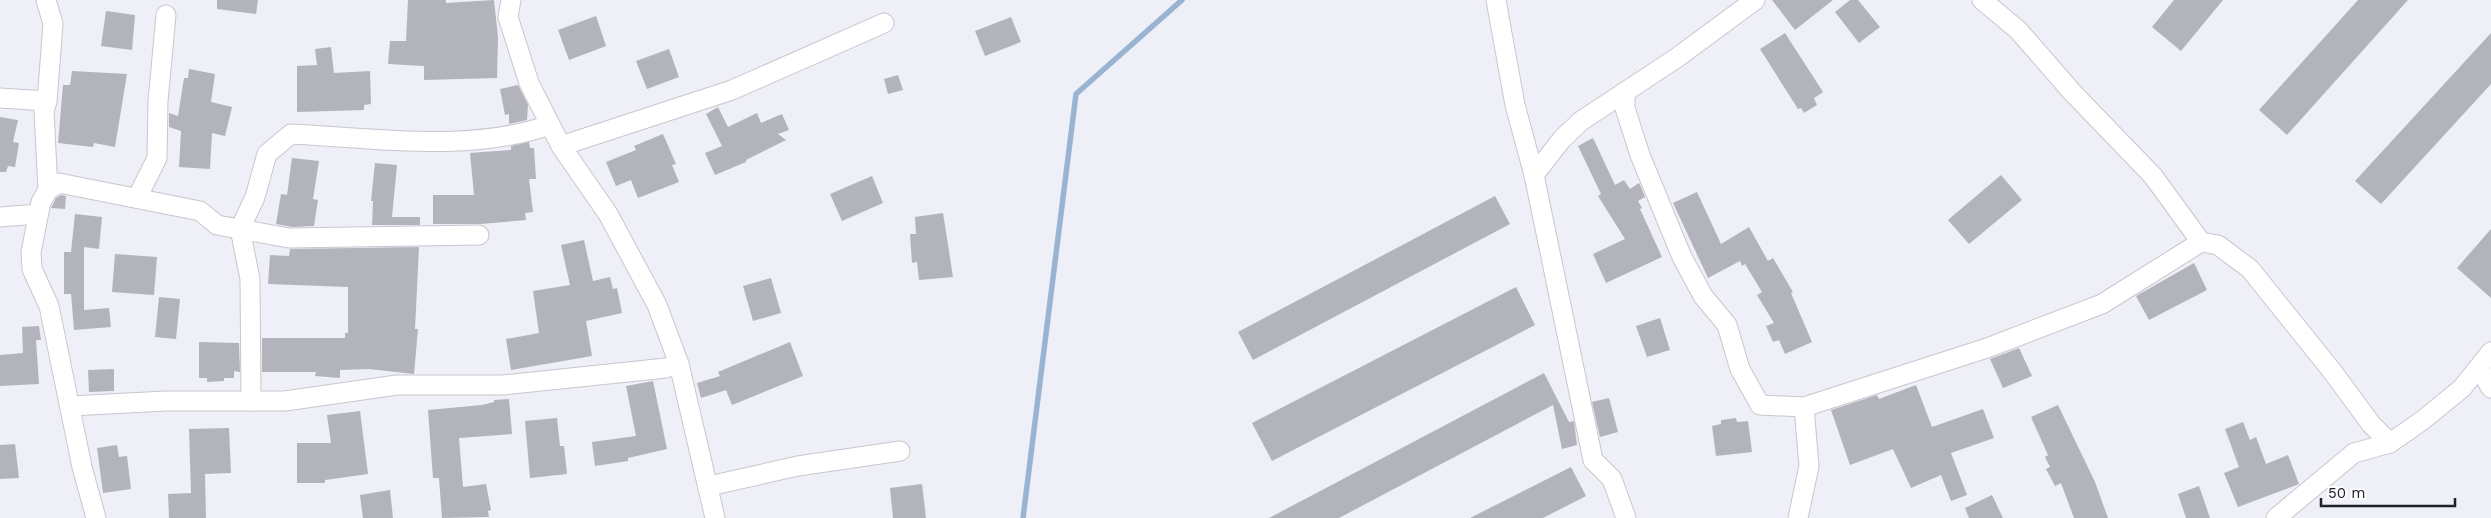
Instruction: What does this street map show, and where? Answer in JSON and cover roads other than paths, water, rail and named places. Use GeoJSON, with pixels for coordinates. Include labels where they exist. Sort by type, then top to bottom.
{"type":"FeatureCollection","features":[{"type":"Feature","properties":{"kind":"street"},"geometry":{"type":"LineString","coordinates":[[46,0],[54,24],[47,101],[44,111],[48,190]]}},
{"type":"Feature","properties":{"kind":"street"},"geometry":{"type":"LineString","coordinates":[[511,0],[508,17],[530,83],[550,125],[561,146],[608,214],[657,305],[679,364],[715,518]]}},
{"type":"Feature","properties":{"kind":"street"},"geometry":{"type":"LineString","coordinates":[[1496,0],[1515,104],[1534,175],[1594,460],[1612,479],[1626,518]]}},
{"type":"Feature","properties":{"kind":"street"},"geometry":{"type":"LineString","coordinates":[[1534,175],[1562,139],[1581,122],[1678,57],[1755,0]]}},
{"type":"Feature","properties":{"kind":"street"},"geometry":{"type":"LineString","coordinates":[[1982,0],[2018,30],[2072,92],[2153,176],[2201,242],[2218,246],[2250,269],[2332,371],[2371,424],[2390,443]]}},
{"type":"Feature","properties":{"kind":"street"},"geometry":{"type":"LineString","coordinates":[[137,198],[157,158],[158,101],[166,15]]}},
{"type":"Feature","properties":{"kind":"street"},"geometry":{"type":"LineString","coordinates":[[561,146],[732,90],[884,23]]}},
{"type":"Feature","properties":{"kind":"street"},"geometry":{"type":"LineString","coordinates":[[1625,92],[1625,108],[1640,155],[1682,256],[1703,296],[1727,325],[1740,369],[1760,405],[1804,407],[1987,348],[2102,304],[2201,242]]}},
{"type":"Feature","properties":{"kind":"street"},"geometry":{"type":"LineString","coordinates":[[0,98],[47,101]]}},
{"type":"Feature","properties":{"kind":"street"},"geometry":{"type":"LineString","coordinates":[[251,401],[250,279],[240,229],[256,198],[267,154],[291,134],[466,142],[521,135],[550,125]]}},
{"type":"Feature","properties":{"kind":"street"},"geometry":{"type":"LineString","coordinates":[[96,518],[82,466],[49,306],[32,269],[31,252],[38,214],[41,202],[48,190],[59,183],[137,198],[200,211],[217,225],[289,238],[479,235]]}},
{"type":"Feature","properties":{"kind":"street"},"geometry":{"type":"LineString","coordinates":[[0,217],[38,214]]}},
{"type":"Feature","properties":{"kind":"street"},"geometry":{"type":"LineString","coordinates":[[2276,518],[2354,453],[2390,443],[2423,420],[2462,388],[2491,352]]}},
{"type":"Feature","properties":{"kind":"street"},"geometry":{"type":"LineString","coordinates":[[70,406],[166,401],[285,401],[397,385],[503,385],[666,368],[679,364]]}},
{"type":"Feature","properties":{"kind":"street"},"geometry":{"type":"LineString","coordinates":[[2479,367],[2491,388]]}},
{"type":"Feature","properties":{"kind":"street"},"geometry":{"type":"LineString","coordinates":[[1798,518],[1809,466],[1804,407]]}},
{"type":"Feature","properties":{"kind":"street"},"geometry":{"type":"LineString","coordinates":[[709,486],[798,466],[900,451]]}},
{"type":"Feature","properties":{"kind":"waterway"},"geometry":{"type":"LineString","coordinates":[[1023,518],[1076,94],[1182,0]]}}]}
